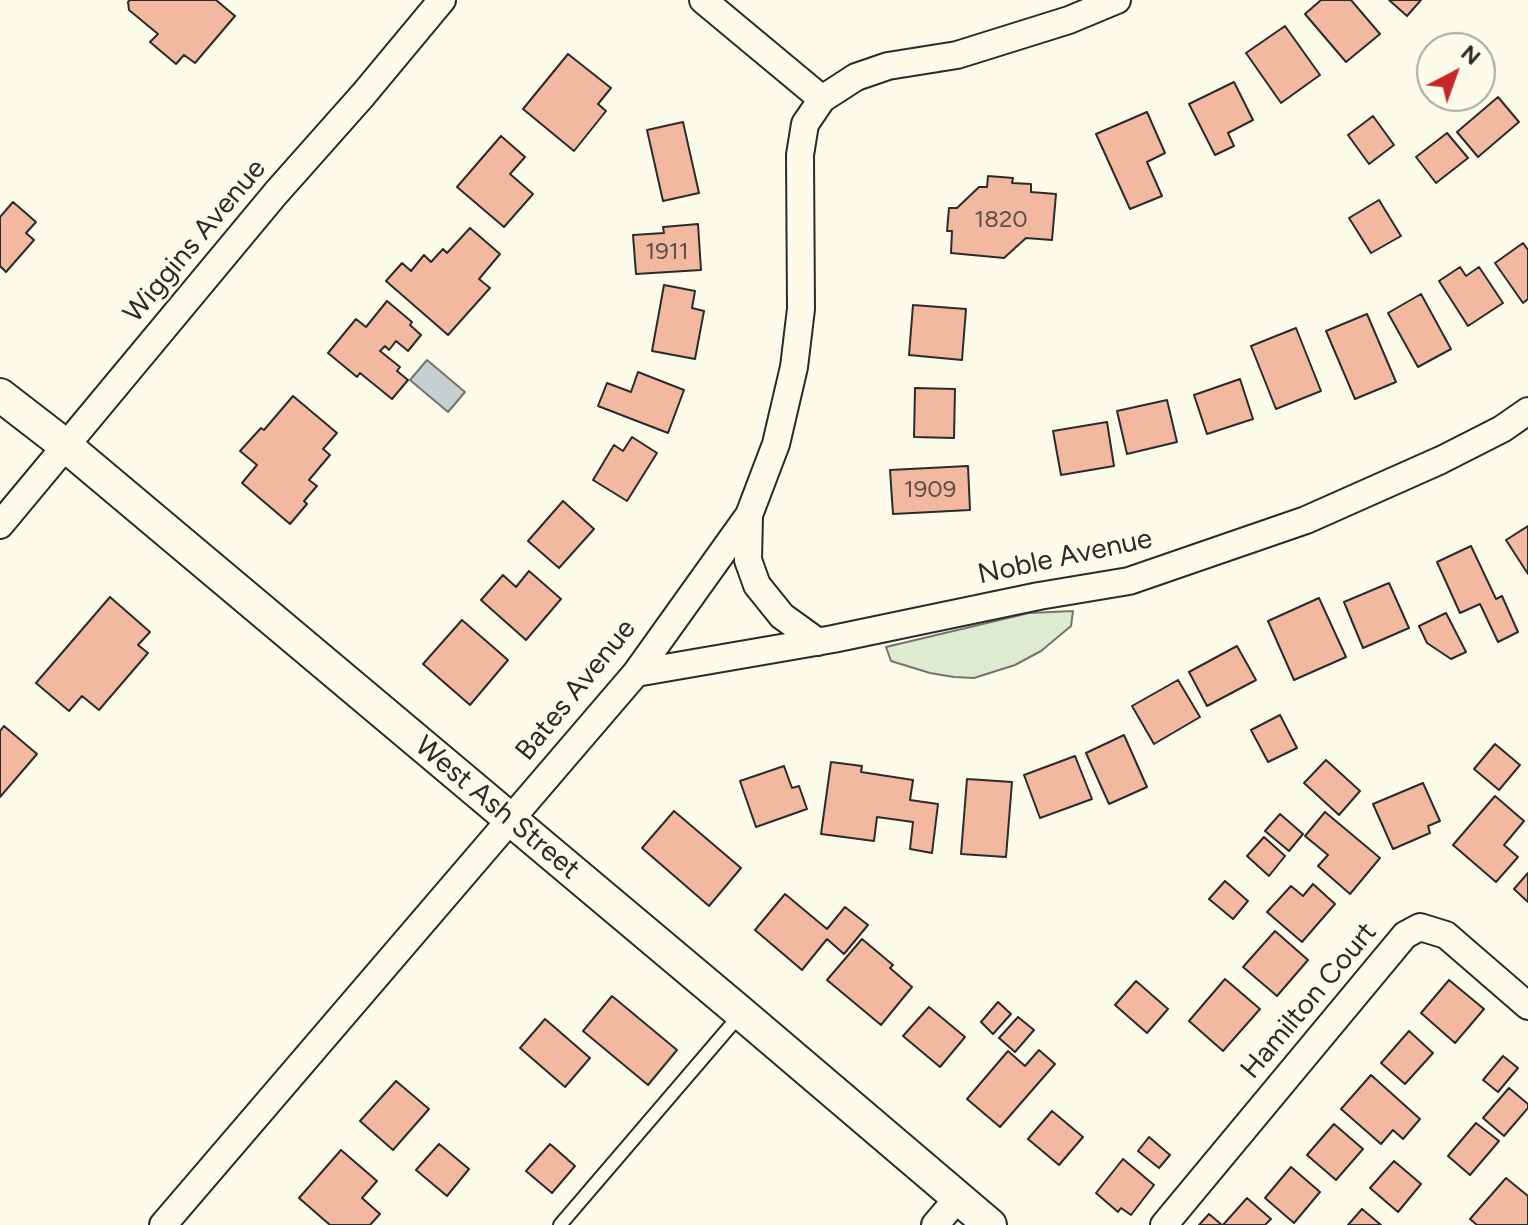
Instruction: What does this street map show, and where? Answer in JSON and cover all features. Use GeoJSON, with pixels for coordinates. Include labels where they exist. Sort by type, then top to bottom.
{"type":"FeatureCollection","features":[{"type":"Feature","properties":{"kind":"street","name":"Wiggins Avenue"},"geometry":{"type":"LineString","coordinates":[[0,525],[276,193],[442,0]]}},
{"type":"Feature","properties":{"kind":"street"},"geometry":{"type":"LineString","coordinates":[[703,0],[822,99]]}},
{"type":"Feature","properties":{"kind":"street","name":"Bates Avenue"},"geometry":{"type":"LineString","coordinates":[[163,1225],[636,673],[749,515],[776,444],[794,367],[801,309],[800,155],[805,124],[822,99],[867,73],[888,66],[957,55],[1069,20],[1117,0]]}},
{"type":"Feature","properties":{"kind":"street","name":"West Ash Street"},"geometry":{"type":"LineString","coordinates":[[0,395],[66,446],[990,1225]]}},
{"type":"Feature","properties":{"kind":"street","name":"Noble Avenue"},"geometry":{"type":"LineString","coordinates":[[636,673],[818,642],[1039,596],[1129,581],[1306,520],[1441,460],[1502,429],[1528,411]]}},
{"type":"Feature","properties":{"kind":"street"},"geometry":{"type":"LineString","coordinates":[[749,515],[748,560],[757,585],[782,616],[818,642]]}},
{"type":"Feature","properties":{"kind":"street","name":"Hamilton Court"},"geometry":{"type":"LineString","coordinates":[[1164,1225],[1405,935],[1420,927],[1446,935],[1528,1006]]}},
{"type":"Feature","properties":{"kind":"street"},"geometry":{"type":"LineString","coordinates":[[935,1225],[958,1198]]}},
{"type":"Feature","properties":{"kind":"lane"},"geometry":{"type":"LineString","coordinates":[[560,1225],[741,1013]]}},
{"type":"Feature","properties":{"kind":"green space"},"geometry":{"type":"Polygon","coordinates":[[[1073,611],[1071,626],[1041,651],[1015,665],[974,678],[930,673],[891,661],[886,647],[1029,613],[1073,611]]]}},
{"type":"Feature","properties":{"kind":"shaded area"},"geometry":{"type":"Polygon","coordinates":[[[427,360],[465,392],[448,412],[410,380],[427,360]]]}},
{"type":"Feature","properties":{"kind":"building"},"geometry":{"type":"Polygon","coordinates":[[[130,0],[216,0],[235,16],[195,63],[184,55],[176,64],[150,42],[158,34],[129,10],[130,0]]]}},
{"type":"Feature","properties":{"kind":"building"},"geometry":{"type":"Polygon","coordinates":[[[1321,0],[1351,0],[1380,34],[1346,62],[1305,14],[1321,0]]]}},
{"type":"Feature","properties":{"kind":"building"},"geometry":{"type":"Polygon","coordinates":[[[1389,0],[1421,0],[1407,16],[1389,0]]]}},
{"type":"Feature","properties":{"kind":"building"},"geometry":{"type":"Polygon","coordinates":[[[1285,26],[1320,75],[1281,103],[1246,53],[1285,26]]]}},
{"type":"Feature","properties":{"kind":"building"},"geometry":{"type":"Polygon","coordinates":[[[568,54],[611,88],[598,104],[606,111],[574,151],[523,109],[568,54]]]}},
{"type":"Feature","properties":{"kind":"building"},"geometry":{"type":"Polygon","coordinates":[[[1234,82],[1253,120],[1228,133],[1234,146],[1215,155],[1189,104],[1234,82]]]}},
{"type":"Feature","properties":{"kind":"building"},"geometry":{"type":"Polygon","coordinates":[[[1498,97],[1519,122],[1478,157],[1457,132],[1480,112],[1496,112],[1498,97]]]}},
{"type":"Feature","properties":{"kind":"building"},"geometry":{"type":"Polygon","coordinates":[[[1147,112],[1165,153],[1147,162],[1162,196],[1130,209],[1096,134],[1147,112]]]}},
{"type":"Feature","properties":{"kind":"building"},"geometry":{"type":"Polygon","coordinates":[[[1373,116],[1394,145],[1369,164],[1348,135],[1373,116]]]}},
{"type":"Feature","properties":{"kind":"building"},"geometry":{"type":"Polygon","coordinates":[[[683,122],[699,193],[663,201],[647,130],[683,122]]]}},
{"type":"Feature","properties":{"kind":"building"},"geometry":{"type":"Polygon","coordinates":[[[1447,133],[1468,158],[1436,183],[1416,157],[1447,133]]]}},
{"type":"Feature","properties":{"kind":"building"},"geometry":{"type":"Polygon","coordinates":[[[501,136],[525,157],[510,174],[533,194],[504,227],[457,187],[501,136]]]}},
{"type":"Feature","properties":{"kind":"building"},"geometry":{"type":"Polygon","coordinates":[[[988,176],[1013,178],[1012,183],[1031,184],[1031,192],[1056,194],[1052,240],[1026,238],[1004,258],[951,253],[952,231],[947,231],[949,208],[957,208],[979,187],[987,187],[988,176]]]}},
{"type":"Feature","properties":{"kind":"building"},"geometry":{"type":"Polygon","coordinates":[[[1379,200],[1401,236],[1371,253],[1349,218],[1379,200]]]}},
{"type":"Feature","properties":{"kind":"building"},"geometry":{"type":"Polygon","coordinates":[[[13,202],[36,222],[26,233],[34,240],[6,272],[0,266],[0,217],[13,202]]]}},
{"type":"Feature","properties":{"kind":"building"},"geometry":{"type":"Polygon","coordinates":[[[698,224],[701,270],[636,274],[633,235],[664,233],[663,227],[698,224]]]}},
{"type":"Feature","properties":{"kind":"building"},"geometry":{"type":"Polygon","coordinates":[[[470,228],[500,254],[479,279],[490,288],[448,335],[386,281],[402,263],[411,271],[424,255],[431,262],[443,249],[447,253],[470,228]]]}},
{"type":"Feature","properties":{"kind":"building"},"geometry":{"type":"Polygon","coordinates":[[[1523,243],[1528,250],[1528,299],[1523,303],[1495,263],[1523,243]]]}},
{"type":"Feature","properties":{"kind":"building"},"geometry":{"type":"Polygon","coordinates":[[[1460,267],[1466,276],[1479,267],[1503,303],[1468,326],[1439,281],[1460,267]]]}},
{"type":"Feature","properties":{"kind":"building"},"geometry":{"type":"Polygon","coordinates":[[[664,285],[695,291],[692,308],[704,311],[695,359],[652,351],[664,285]]]}},
{"type":"Feature","properties":{"kind":"building"},"geometry":{"type":"Polygon","coordinates":[[[1421,294],[1451,349],[1418,367],[1388,313],[1421,294]]]}},
{"type":"Feature","properties":{"kind":"building"},"geometry":{"type":"Polygon","coordinates":[[[387,301],[412,322],[410,325],[421,335],[408,351],[396,341],[389,350],[385,346],[380,351],[400,367],[397,371],[408,380],[392,399],[360,373],[357,377],[328,353],[356,319],[366,327],[387,301]]]}},
{"type":"Feature","properties":{"kind":"building"},"geometry":{"type":"Polygon","coordinates":[[[913,305],[966,309],[962,360],[909,355],[913,305]]]}},
{"type":"Feature","properties":{"kind":"building"},"geometry":{"type":"Polygon","coordinates":[[[1367,314],[1396,382],[1355,399],[1326,331],[1367,314]]]}},
{"type":"Feature","properties":{"kind":"building"},"geometry":{"type":"Polygon","coordinates":[[[1296,328],[1321,391],[1276,409],[1251,346],[1296,328]]]}},
{"type":"Feature","properties":{"kind":"building"},"geometry":{"type":"Polygon","coordinates":[[[638,372],[684,390],[668,433],[598,406],[607,383],[631,392],[638,372]]]}},
{"type":"Feature","properties":{"kind":"building"},"geometry":{"type":"Polygon","coordinates":[[[1240,379],[1253,419],[1207,434],[1194,395],[1240,379]]]}},
{"type":"Feature","properties":{"kind":"building"},"geometry":{"type":"Polygon","coordinates":[[[915,388],[955,389],[954,438],[914,437],[915,388]]]}},
{"type":"Feature","properties":{"kind":"building"},"geometry":{"type":"Polygon","coordinates":[[[293,396],[337,433],[323,449],[330,455],[309,480],[317,486],[290,524],[242,483],[257,465],[240,451],[261,428],[264,430],[293,396]]]}},
{"type":"Feature","properties":{"kind":"building"},"geometry":{"type":"Polygon","coordinates":[[[1167,400],[1177,442],[1127,454],[1117,411],[1167,400]]]}},
{"type":"Feature","properties":{"kind":"building"},"geometry":{"type":"Polygon","coordinates":[[[1107,422],[1114,466],[1061,475],[1053,431],[1107,422]]]}},
{"type":"Feature","properties":{"kind":"building"},"geometry":{"type":"Polygon","coordinates":[[[632,437],[657,453],[627,501],[593,480],[614,445],[623,451],[632,437]]]}},
{"type":"Feature","properties":{"kind":"building"},"geometry":{"type":"Polygon","coordinates":[[[968,466],[970,510],[893,514],[890,470],[968,466]]]}},
{"type":"Feature","properties":{"kind":"building"},"geometry":{"type":"Polygon","coordinates":[[[563,501],[594,529],[559,568],[528,541],[563,501]]]}},
{"type":"Feature","properties":{"kind":"building"},"geometry":{"type":"Polygon","coordinates":[[[1528,526],[1528,574],[1506,540],[1528,526]]]}},
{"type":"Feature","properties":{"kind":"building"},"geometry":{"type":"Polygon","coordinates":[[[1471,546],[1496,599],[1502,596],[1518,632],[1498,642],[1480,604],[1460,613],[1437,562],[1471,546]]]}},
{"type":"Feature","properties":{"kind":"building"},"geometry":{"type":"Polygon","coordinates":[[[529,571],[561,599],[526,640],[481,600],[503,575],[516,587],[529,571]]]}},
{"type":"Feature","properties":{"kind":"building"},"geometry":{"type":"Polygon","coordinates":[[[1389,583],[1409,628],[1363,648],[1344,602],[1389,583]]]}},
{"type":"Feature","properties":{"kind":"building"},"geometry":{"type":"Polygon","coordinates":[[[110,597],[150,632],[138,645],[148,653],[99,710],[82,696],[69,711],[36,683],[110,597]]]}},
{"type":"Feature","properties":{"kind":"building"},"geometry":{"type":"Polygon","coordinates":[[[1319,598],[1346,657],[1294,680],[1268,621],[1319,598]]]}},
{"type":"Feature","properties":{"kind":"building"},"geometry":{"type":"Polygon","coordinates":[[[1446,613],[1466,652],[1451,659],[1427,643],[1419,626],[1446,613]]]}},
{"type":"Feature","properties":{"kind":"building"},"geometry":{"type":"Polygon","coordinates":[[[462,620],[508,660],[470,705],[423,664],[462,620]]]}},
{"type":"Feature","properties":{"kind":"building"},"geometry":{"type":"Polygon","coordinates":[[[1237,646],[1256,680],[1207,706],[1189,672],[1237,646]]]}},
{"type":"Feature","properties":{"kind":"building"},"geometry":{"type":"Polygon","coordinates":[[[1178,680],[1200,717],[1154,744],[1132,706],[1178,680]]]}},
{"type":"Feature","properties":{"kind":"building"},"geometry":{"type":"Polygon","coordinates":[[[1280,715],[1297,748],[1268,762],[1251,730],[1280,715]]]}},
{"type":"Feature","properties":{"kind":"building"},"geometry":{"type":"Polygon","coordinates":[[[4,726],[37,754],[0,797],[0,731],[4,726]]]}},
{"type":"Feature","properties":{"kind":"building"},"geometry":{"type":"Polygon","coordinates":[[[1124,735],[1147,787],[1109,804],[1086,753],[1124,735]]]}},
{"type":"Feature","properties":{"kind":"building"},"geometry":{"type":"Polygon","coordinates":[[[1495,744],[1520,765],[1499,790],[1474,769],[1495,744]]]}},
{"type":"Feature","properties":{"kind":"building"},"geometry":{"type":"Polygon","coordinates":[[[1075,756],[1092,799],[1040,818],[1024,775],[1075,756]]]}},
{"type":"Feature","properties":{"kind":"building"},"geometry":{"type":"Polygon","coordinates":[[[1326,760],[1360,791],[1339,815],[1304,783],[1326,760]]]}},
{"type":"Feature","properties":{"kind":"building"},"geometry":{"type":"Polygon","coordinates":[[[831,762],[862,766],[861,772],[913,780],[910,800],[938,804],[932,853],[910,849],[913,822],[877,817],[874,841],[821,834],[831,762]]]}},
{"type":"Feature","properties":{"kind":"building"},"geometry":{"type":"Polygon","coordinates":[[[784,766],[792,788],[799,786],[807,809],[756,827],[740,781],[784,766]]]}},
{"type":"Feature","properties":{"kind":"building"},"geometry":{"type":"Polygon","coordinates":[[[967,779],[1012,782],[1006,857],[961,854],[967,779]]]}},
{"type":"Feature","properties":{"kind":"building"},"geometry":{"type":"Polygon","coordinates":[[[1423,783],[1440,821],[1428,826],[1430,833],[1393,849],[1373,804],[1423,783]]]}},
{"type":"Feature","properties":{"kind":"building"},"geometry":{"type":"Polygon","coordinates":[[[1495,796],[1524,821],[1504,845],[1518,857],[1496,882],[1453,845],[1495,796]]]}},
{"type":"Feature","properties":{"kind":"building"},"geometry":{"type":"Polygon","coordinates":[[[674,811],[741,868],[709,906],[642,848],[674,811]]]}},
{"type":"Feature","properties":{"kind":"building"},"geometry":{"type":"Polygon","coordinates":[[[1325,812],[1380,858],[1350,894],[1318,866],[1328,855],[1305,836],[1325,812]]]}},
{"type":"Feature","properties":{"kind":"building"},"geometry":{"type":"Polygon","coordinates":[[[1280,814],[1303,834],[1289,851],[1265,831],[1280,814]]]}},
{"type":"Feature","properties":{"kind":"building"},"geometry":{"type":"Polygon","coordinates":[[[1264,837],[1285,856],[1269,876],[1247,856],[1264,837]]]}},
{"type":"Feature","properties":{"kind":"building"},"geometry":{"type":"Polygon","coordinates":[[[1528,873],[1528,902],[1514,889],[1528,873]]]}},
{"type":"Feature","properties":{"kind":"building"},"geometry":{"type":"Polygon","coordinates":[[[1225,881],[1248,901],[1233,919],[1209,899],[1225,881]]]}},
{"type":"Feature","properties":{"kind":"building"},"geometry":{"type":"Polygon","coordinates":[[[1313,884],[1335,904],[1302,942],[1267,912],[1291,886],[1303,896],[1313,884]]]}},
{"type":"Feature","properties":{"kind":"building"},"geometry":{"type":"Polygon","coordinates":[[[785,894],[827,929],[845,907],[868,925],[844,954],[827,939],[802,970],[755,930],[785,894]]]}},
{"type":"Feature","properties":{"kind":"building"},"geometry":{"type":"Polygon","coordinates":[[[1275,931],[1308,960],[1277,996],[1243,967],[1275,931]]]}},
{"type":"Feature","properties":{"kind":"building"},"geometry":{"type":"Polygon","coordinates":[[[862,939],[893,965],[890,968],[912,987],[881,1025],[827,980],[862,939]]]}},
{"type":"Feature","properties":{"kind":"building"},"geometry":{"type":"Polygon","coordinates":[[[1225,979],[1260,1009],[1223,1051],[1189,1021],[1225,979]]]}},
{"type":"Feature","properties":{"kind":"building"},"geometry":{"type":"Polygon","coordinates":[[[1449,980],[1484,1009],[1455,1043],[1421,1013],[1449,980]]]}},
{"type":"Feature","properties":{"kind":"building"},"geometry":{"type":"Polygon","coordinates":[[[1136,981],[1168,1009],[1147,1033],[1115,1005],[1136,981]]]}},
{"type":"Feature","properties":{"kind":"building"},"geometry":{"type":"Polygon","coordinates":[[[612,996],[677,1050],[648,1085],[583,1031],[612,996]]]}},
{"type":"Feature","properties":{"kind":"building"},"geometry":{"type":"Polygon","coordinates":[[[998,1002],[1011,1014],[993,1034],[981,1022],[998,1002]]]}},
{"type":"Feature","properties":{"kind":"building"},"geometry":{"type":"Polygon","coordinates":[[[929,1007],[965,1037],[940,1067],[903,1036],[929,1007]]]}},
{"type":"Feature","properties":{"kind":"building"},"geometry":{"type":"Polygon","coordinates":[[[1018,1017],[1034,1030],[1015,1052],[999,1038],[1018,1017]]]}},
{"type":"Feature","properties":{"kind":"building"},"geometry":{"type":"Polygon","coordinates":[[[545,1019],[590,1058],[565,1087],[520,1048],[545,1019]]]}},
{"type":"Feature","properties":{"kind":"building"},"geometry":{"type":"Polygon","coordinates":[[[1409,1031],[1433,1053],[1405,1084],[1381,1063],[1409,1031]]]}},
{"type":"Feature","properties":{"kind":"building"},"geometry":{"type":"Polygon","coordinates":[[[1039,1050],[1055,1064],[1000,1127],[967,1099],[1008,1051],[1025,1066],[1039,1050]]]}},
{"type":"Feature","properties":{"kind":"building"},"geometry":{"type":"Polygon","coordinates":[[[1503,1056],[1518,1068],[1498,1092],[1483,1080],[1503,1056]]]}},
{"type":"Feature","properties":{"kind":"building"},"geometry":{"type":"Polygon","coordinates":[[[1371,1075],[1420,1119],[1403,1139],[1393,1130],[1381,1144],[1341,1109],[1371,1075]]]}},
{"type":"Feature","properties":{"kind":"building"},"geometry":{"type":"Polygon","coordinates":[[[396,1081],[429,1109],[393,1150],[360,1121],[396,1081]]]}},
{"type":"Feature","properties":{"kind":"building"},"geometry":{"type":"Polygon","coordinates":[[[1509,1088],[1528,1104],[1528,1108],[1504,1136],[1483,1118],[1509,1088]]]}},
{"type":"Feature","properties":{"kind":"building"},"geometry":{"type":"Polygon","coordinates":[[[1052,1111],[1083,1137],[1059,1165],[1028,1139],[1052,1111]]]}},
{"type":"Feature","properties":{"kind":"building"},"geometry":{"type":"Polygon","coordinates":[[[1476,1123],[1499,1141],[1470,1175],[1448,1156],[1476,1123]]]}},
{"type":"Feature","properties":{"kind":"building"},"geometry":{"type":"Polygon","coordinates":[[[1334,1124],[1363,1149],[1336,1180],[1307,1155],[1334,1124]]]}},
{"type":"Feature","properties":{"kind":"building"},"geometry":{"type":"Polygon","coordinates":[[[1149,1137],[1170,1155],[1159,1168],[1138,1151],[1149,1137]]]}},
{"type":"Feature","properties":{"kind":"building"},"geometry":{"type":"Polygon","coordinates":[[[439,1144],[469,1169],[447,1196],[416,1170],[439,1144]]]}},
{"type":"Feature","properties":{"kind":"building"},"geometry":{"type":"Polygon","coordinates":[[[550,1144],[575,1166],[552,1193],[526,1171],[550,1144]]]}},
{"type":"Feature","properties":{"kind":"building"},"geometry":{"type":"Polygon","coordinates":[[[341,1150],[377,1181],[362,1198],[380,1214],[370,1225],[330,1225],[299,1198],[341,1150]]]}},
{"type":"Feature","properties":{"kind":"building"},"geometry":{"type":"Polygon","coordinates":[[[1123,1159],[1154,1185],[1131,1215],[1121,1208],[1118,1212],[1096,1193],[1123,1159]]]}},
{"type":"Feature","properties":{"kind":"building"},"geometry":{"type":"Polygon","coordinates":[[[1394,1161],[1421,1184],[1398,1212],[1370,1188],[1394,1161]]]}},
{"type":"Feature","properties":{"kind":"building"},"geometry":{"type":"Polygon","coordinates":[[[1291,1167],[1320,1192],[1294,1223],[1265,1198],[1291,1167]]]}},
{"type":"Feature","properties":{"kind":"building"},"geometry":{"type":"Polygon","coordinates":[[[1506,1178],[1528,1196],[1528,1225],[1477,1225],[1470,1219],[1506,1178]]]}},
{"type":"Feature","properties":{"kind":"building"},"geometry":{"type":"Polygon","coordinates":[[[1247,1198],[1271,1219],[1265,1225],[1223,1225],[1247,1198]]]}},
{"type":"Feature","properties":{"kind":"building"},"geometry":{"type":"Polygon","coordinates":[[[1362,1209],[1381,1225],[1348,1225],[1362,1209]]]}},
{"type":"Feature","properties":{"kind":"building"},"geometry":{"type":"Polygon","coordinates":[[[1209,1214],[1222,1225],[1199,1225],[1209,1214]]]}}]}
